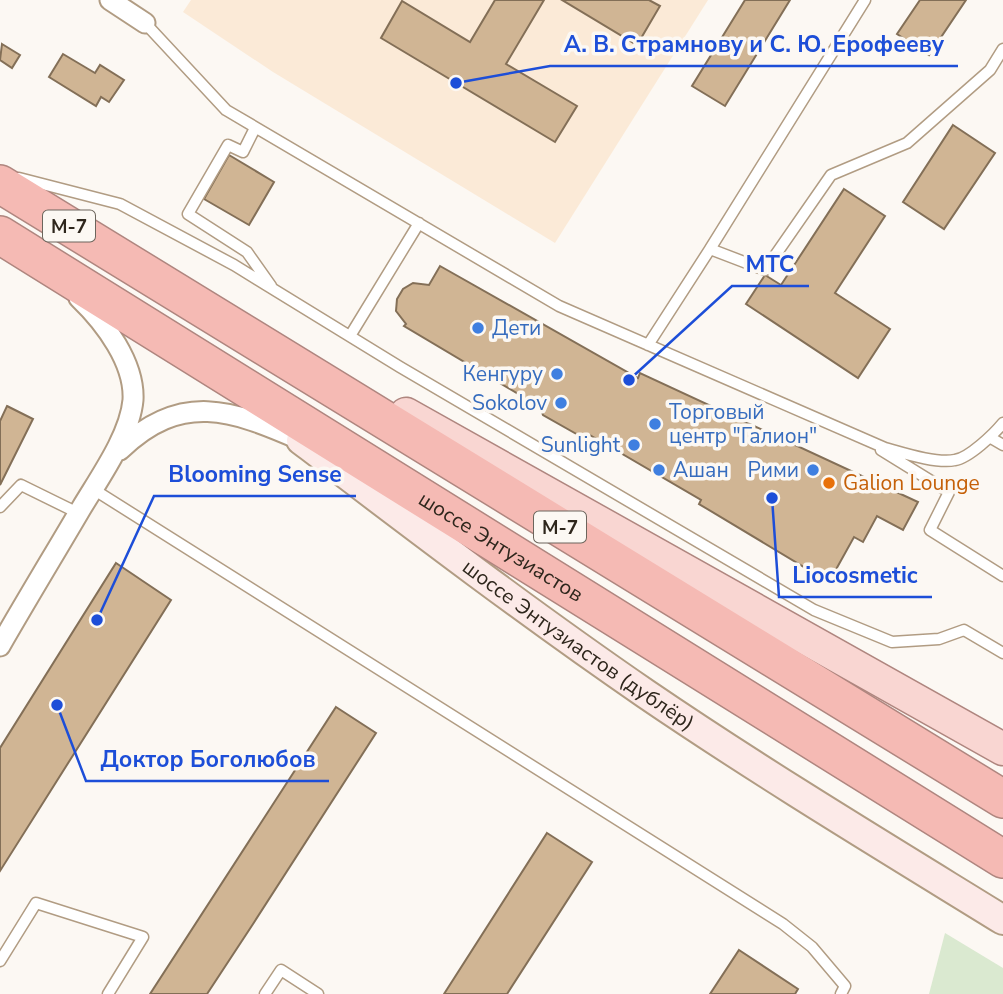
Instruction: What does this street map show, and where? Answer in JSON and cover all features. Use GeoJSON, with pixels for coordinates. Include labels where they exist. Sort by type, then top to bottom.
{"type":"FeatureCollection","features":[{"type":"Feature","properties":{"kind":"highway","name":"М-7"},"geometry":{"type":"LineString","coordinates":[[7,180],[139,269],[1003,799]]}},
{"type":"Feature","properties":{"kind":"highway","name":"шоссе Энтузиастов"},"geometry":{"type":"LineString","coordinates":[[0,234],[1003,859]]}},
{"type":"Feature","properties":{"kind":"main road"},"geometry":{"type":"LineString","coordinates":[[139,269],[356,386],[1003,749]]}},
{"type":"Feature","properties":{"kind":"main road","name":"шоссе Энтузиастов (дублёр)"},"geometry":{"type":"LineString","coordinates":[[174,342],[443,548],[645,693],[836,818],[1003,920]]}},
{"type":"Feature","properties":{"kind":"street"},"geometry":{"type":"LineString","coordinates":[[110,0],[130,6],[145,23]]}},
{"type":"Feature","properties":{"kind":"street"},"geometry":{"type":"LineString","coordinates":[[0,646],[110,460],[127,425],[133,401],[131,379],[122,354],[91,310],[39,259]]}},
{"type":"Feature","properties":{"kind":"street"},"geometry":{"type":"LineString","coordinates":[[110,460],[139,432],[161,419],[184,412],[217,412],[255,420],[301,440]]}},
{"type":"Feature","properties":{"kind":"lane"},"geometry":{"type":"LineString","coordinates":[[648,345],[865,0]]}},
{"type":"Feature","properties":{"kind":"lane"},"geometry":{"type":"LineString","coordinates":[[145,23],[226,110],[559,306],[885,448],[921,458],[956,461],[991,438],[1003,423]]}},
{"type":"Feature","properties":{"kind":"lane"},"geometry":{"type":"LineString","coordinates":[[710,249],[765,271],[831,175],[907,143],[990,71],[1003,49]]}},
{"type":"Feature","properties":{"kind":"lane"},"geometry":{"type":"LineString","coordinates":[[256,128],[243,152],[228,145],[188,214],[247,252],[273,289]]}},
{"type":"Feature","properties":{"kind":"lane"},"geometry":{"type":"LineString","coordinates":[[7,180],[120,204],[234,265],[814,610],[892,642],[939,639],[964,630],[1003,653]]}},
{"type":"Feature","properties":{"kind":"lane"},"geometry":{"type":"LineString","coordinates":[[350,336],[419,223]]}},
{"type":"Feature","properties":{"kind":"lane"},"geometry":{"type":"LineString","coordinates":[[855,435],[949,492],[930,530],[1003,576]]}},
{"type":"Feature","properties":{"kind":"lane"},"geometry":{"type":"LineString","coordinates":[[991,438],[1003,445]]}},
{"type":"Feature","properties":{"kind":"lane"},"geometry":{"type":"LineString","coordinates":[[0,507],[21,485],[78,513]]}},
{"type":"Feature","properties":{"kind":"lane"},"geometry":{"type":"LineString","coordinates":[[93,489],[783,924],[812,947],[845,986],[841,994]]}},
{"type":"Feature","properties":{"kind":"lane"},"geometry":{"type":"LineString","coordinates":[[0,961],[36,904],[143,937],[108,994]]}},
{"type":"Feature","properties":{"kind":"lane"},"geometry":{"type":"LineString","coordinates":[[265,994],[281,970],[318,994]]}},
{"type":"Feature","properties":{"kind":"shaded area"},"geometry":{"type":"Polygon","coordinates":[[[191,0],[708,0],[555,243],[273,72],[183,12],[191,0]]]}},
{"type":"Feature","properties":{"kind":"green space"},"geometry":{"type":"Polygon","coordinates":[[[945,933],[1003,968],[1003,994],[929,994],[945,933]]]}},
{"type":"Feature","properties":{"kind":"building"},"geometry":{"type":"Polygon","coordinates":[[[495,0],[544,0],[506,64],[577,106],[555,142],[381,38],[402,1],[470,42],[495,0]]]}},
{"type":"Feature","properties":{"kind":"building"},"geometry":{"type":"Polygon","coordinates":[[[562,0],[649,0],[660,6],[637,45],[562,0]]]}},
{"type":"Feature","properties":{"kind":"building"},"geometry":{"type":"Polygon","coordinates":[[[745,0],[790,0],[725,106],[692,86],[745,0]]]}},
{"type":"Feature","properties":{"kind":"building"},"geometry":{"type":"Polygon","coordinates":[[[920,0],[966,0],[929,55],[897,34],[920,0]]]}},
{"type":"Feature","properties":{"kind":"building"},"geometry":{"type":"Polygon","coordinates":[[[2,44],[20,55],[12,68],[0,60],[2,44]]]}},
{"type":"Feature","properties":{"kind":"building"},"geometry":{"type":"Polygon","coordinates":[[[63,54],[95,73],[100,65],[124,80],[109,102],[101,97],[96,106],[49,77],[63,54]]]}},
{"type":"Feature","properties":{"kind":"building"},"geometry":{"type":"Polygon","coordinates":[[[953,125],[995,153],[944,229],[903,202],[953,125]]]}},
{"type":"Feature","properties":{"kind":"building"},"geometry":{"type":"Polygon","coordinates":[[[229,155],[274,182],[249,225],[204,199],[229,155]]]}},
{"type":"Feature","properties":{"kind":"building"},"geometry":{"type":"Polygon","coordinates":[[[844,189],[885,216],[835,293],[890,329],[858,378],[746,304],[765,275],[781,285],[844,189]]]}},
{"type":"Feature","properties":{"kind":"building","name":"Торговый центр \"Галион\""},"geometry":{"type":"Polygon","coordinates":[[[440,266],[638,378],[640,373],[918,502],[903,530],[877,516],[863,542],[854,537],[829,582],[699,504],[701,500],[588,434],[580,436],[543,415],[540,407],[404,326],[406,324],[396,311],[397,299],[403,289],[413,283],[429,285],[440,266]]]}},
{"type":"Feature","properties":{"kind":"building"},"geometry":{"type":"Polygon","coordinates":[[[7,406],[33,419],[0,485],[0,421],[7,406]]]}},
{"type":"Feature","properties":{"kind":"building"},"geometry":{"type":"Polygon","coordinates":[[[116,563],[171,600],[0,871],[0,748],[116,563]]]}},
{"type":"Feature","properties":{"kind":"building"},"geometry":{"type":"Polygon","coordinates":[[[336,707],[376,733],[253,924],[207,994],[150,994],[336,707]]]}},
{"type":"Feature","properties":{"kind":"building"},"geometry":{"type":"Polygon","coordinates":[[[547,833],[592,862],[507,994],[444,994],[547,833]]]}},
{"type":"Feature","properties":{"kind":"building"},"geometry":{"type":"Polygon","coordinates":[[[739,950],[798,989],[795,994],[710,994],[739,950]]]}},
{"type":"Feature","properties":{"kind":"place","name":"А. В. Страмнову и С. Ю. Ерофееву"},"geometry":{"type":"Point","coordinates":[456,83]}},
{"type":"Feature","properties":{"kind":"place","name":"Дети"},"geometry":{"type":"Point","coordinates":[478,328]}},
{"type":"Feature","properties":{"kind":"place","name":"Кенгуру"},"geometry":{"type":"Point","coordinates":[557,374]}},
{"type":"Feature","properties":{"kind":"place","name":"МТС"},"geometry":{"type":"Point","coordinates":[629,380]}},
{"type":"Feature","properties":{"kind":"place","name":"Sokolov"},"geometry":{"type":"Point","coordinates":[561,403]}},
{"type":"Feature","properties":{"kind":"place","name":"Торговый центр \"Галион\""},"geometry":{"type":"Point","coordinates":[655,424]}},
{"type":"Feature","properties":{"kind":"place","name":"Sunlight"},"geometry":{"type":"Point","coordinates":[634,445]}},
{"type":"Feature","properties":{"kind":"place","name":"Ашан"},"geometry":{"type":"Point","coordinates":[659,470]}},
{"type":"Feature","properties":{"kind":"place","name":"Рими"},"geometry":{"type":"Point","coordinates":[813,470]}},
{"type":"Feature","properties":{"kind":"place","name":"Galion Lounge"},"geometry":{"type":"Point","coordinates":[829,483]}},
{"type":"Feature","properties":{"kind":"place","name":"Liocosmetic"},"geometry":{"type":"Point","coordinates":[772,498]}},
{"type":"Feature","properties":{"kind":"place","name":"Blooming Sense"},"geometry":{"type":"Point","coordinates":[97,620]}},
{"type":"Feature","properties":{"kind":"place","name":"Доктор Боголюбов"},"geometry":{"type":"Point","coordinates":[57,705]}}]}
